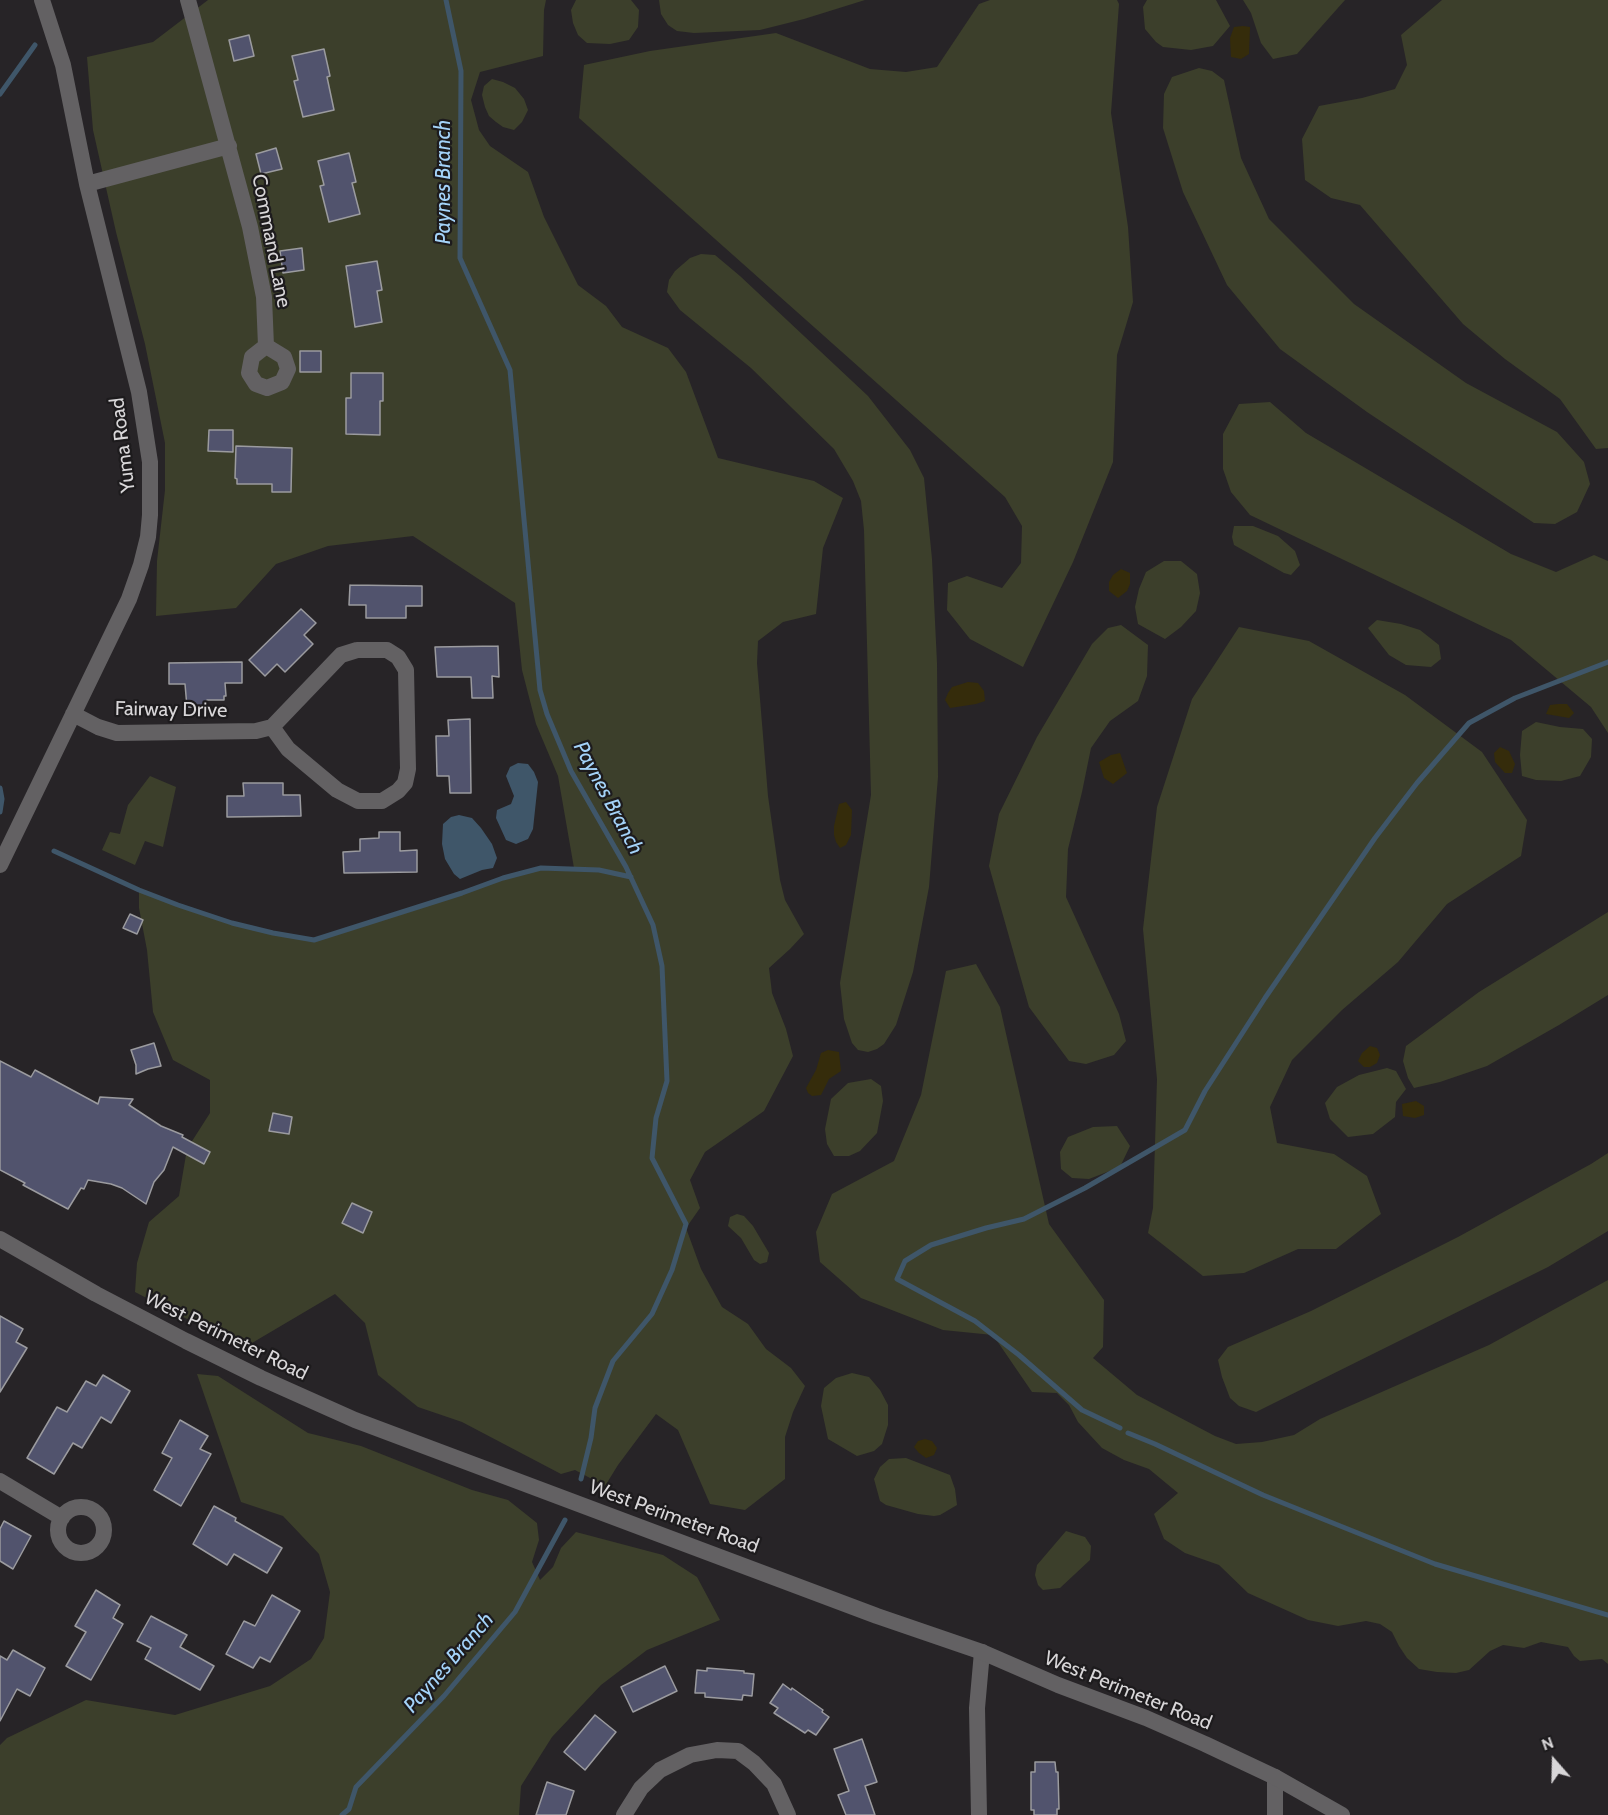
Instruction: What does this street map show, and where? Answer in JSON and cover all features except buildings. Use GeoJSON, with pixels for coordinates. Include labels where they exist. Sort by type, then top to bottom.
{"type":"FeatureCollection","features":[{"type":"Feature","properties":{"kind":"street","name":"Yuma Road"},"geometry":{"type":"LineString","coordinates":[[0,865],[129,598],[148,537],[151,483],[139,392],[87,184],[63,65],[42,0]]}},
{"type":"Feature","properties":{"kind":"street","name":"Command Lane"},"geometry":{"type":"LineString","coordinates":[[188,0],[250,227],[264,297],[266,345]]}},
{"type":"Feature","properties":{"kind":"street"},"geometry":{"type":"LineString","coordinates":[[87,184],[229,146]]}},
{"type":"Feature","properties":{"kind":"street"},"geometry":{"type":"LineString","coordinates":[[357,650],[387,650],[398,657],[406,670],[408,769],[405,783],[398,791],[382,801],[358,801],[337,790],[288,749],[272,727],[341,655],[357,650]]}},
{"type":"Feature","properties":{"kind":"street","name":"Fairway Drive"},"geometry":{"type":"LineString","coordinates":[[73,714],[98,727],[117,733],[256,731],[272,727]]}},
{"type":"Feature","properties":{"kind":"street","name":"West Perimeter Road"},"geometry":{"type":"LineString","coordinates":[[0,1239],[96,1294],[177,1336],[261,1378],[355,1420],[877,1616],[982,1652],[1058,1685],[1146,1718],[1275,1777],[1342,1815]]}},
{"type":"Feature","properties":{"kind":"street"},"geometry":{"type":"LineString","coordinates":[[0,1481],[62,1518]]}},
{"type":"Feature","properties":{"kind":"street"},"geometry":{"type":"LineString","coordinates":[[979,1815],[977,1708],[982,1652]]}},
{"type":"Feature","properties":{"kind":"street"},"geometry":{"type":"LineString","coordinates":[[624,1815],[641,1788],[660,1770],[690,1755],[717,1750],[738,1751],[754,1763],[774,1784],[788,1815]]}},
{"type":"Feature","properties":{"kind":"street"},"geometry":{"type":"LineString","coordinates":[[1275,1777],[1275,1815]]}},
{"type":"Feature","properties":{"kind":"green space"},"geometry":{"type":"Polygon","coordinates":[[[208,0],[546,0],[543,56],[480,72],[471,100],[479,130],[490,146],[528,172],[544,217],[578,285],[606,306],[622,327],[668,348],[686,372],[718,458],[814,481],[843,498],[823,548],[816,614],[783,622],[758,641],[757,663],[768,796],[780,880],[785,900],[804,934],[769,968],[772,993],[786,1029],[793,1056],[764,1111],[705,1152],[690,1180],[700,1208],[686,1228],[701,1269],[722,1307],[748,1324],[766,1349],[791,1368],[805,1386],[785,1437],[785,1479],[745,1510],[710,1504],[678,1430],[656,1414],[605,1486],[575,1470],[561,1474],[462,1422],[418,1407],[378,1375],[365,1323],[335,1294],[252,1343],[216,1334],[135,1292],[137,1263],[149,1222],[179,1196],[187,1149],[210,1113],[210,1080],[173,1060],[153,1012],[147,950],[139,908],[139,890],[232,923],[314,940],[503,878],[541,868],[574,868],[558,776],[536,724],[522,670],[515,603],[413,536],[328,546],[276,564],[236,608],[156,616],[157,561],[165,490],[165,443],[145,344],[93,130],[87,57],[153,42],[208,0]]]}},
{"type":"Feature","properties":{"kind":"green space"},"geometry":{"type":"Polygon","coordinates":[[[576,0],[631,0],[639,10],[638,27],[629,40],[610,44],[587,43],[578,35],[573,23],[571,10],[576,0]]]}},
{"type":"Feature","properties":{"kind":"green space"},"geometry":{"type":"Polygon","coordinates":[[[659,0],[865,0],[760,30],[694,33],[677,31],[668,25],[661,14],[659,0]]]}},
{"type":"Feature","properties":{"kind":"green space"},"geometry":{"type":"Polygon","coordinates":[[[990,0],[1117,0],[1119,4],[1111,113],[1128,227],[1133,302],[1117,355],[1113,462],[1073,562],[1023,667],[970,639],[947,610],[948,583],[967,576],[1002,588],[1021,563],[1022,526],[1005,497],[579,118],[584,65],[650,51],[776,33],[870,69],[906,72],[937,67],[979,4],[990,0]]]}},
{"type":"Feature","properties":{"kind":"green space"},"geometry":{"type":"Polygon","coordinates":[[[1147,0],[1216,0],[1230,26],[1213,46],[1191,50],[1163,47],[1145,29],[1143,7],[1147,0]]]}},
{"type":"Feature","properties":{"kind":"green space"},"geometry":{"type":"Polygon","coordinates":[[[1243,0],[1345,0],[1297,54],[1273,59],[1261,43],[1251,13],[1243,0]]]}},
{"type":"Feature","properties":{"kind":"green space"},"geometry":{"type":"Polygon","coordinates":[[[1442,0],[1608,0],[1608,448],[1596,449],[1560,399],[1505,359],[1463,324],[1360,205],[1331,198],[1305,180],[1302,139],[1319,106],[1395,89],[1407,65],[1401,35],[1442,0]]]}},
{"type":"Feature","properties":{"kind":"green space"},"geometry":{"type":"Polygon","coordinates":[[[1199,68],[1212,71],[1224,80],[1241,158],[1269,219],[1354,304],[1466,383],[1557,432],[1584,462],[1590,484],[1577,512],[1555,524],[1534,523],[1367,412],[1280,349],[1227,285],[1183,192],[1163,128],[1164,94],[1172,77],[1199,68]]]}},
{"type":"Feature","properties":{"kind":"green space"},"geometry":{"type":"Polygon","coordinates":[[[492,79],[515,88],[524,99],[528,110],[522,122],[514,130],[496,122],[489,116],[485,107],[482,95],[484,86],[492,79]]]}},
{"type":"Feature","properties":{"kind":"green space"},"geometry":{"type":"Polygon","coordinates":[[[701,254],[715,255],[740,276],[868,396],[910,450],[924,478],[932,559],[937,663],[938,777],[929,887],[913,972],[896,1025],[884,1044],[868,1052],[858,1050],[852,1043],[844,1019],[840,983],[871,795],[864,530],[861,501],[853,481],[834,449],[751,368],[680,310],[667,292],[669,280],[675,271],[690,258],[701,254]]]}},
{"type":"Feature","properties":{"kind":"green space"},"geometry":{"type":"Polygon","coordinates":[[[1270,402],[1306,433],[1511,554],[1556,572],[1594,555],[1608,561],[1608,733],[1591,707],[1511,640],[1250,515],[1231,492],[1223,469],[1223,434],[1239,404],[1270,402]]]}},
{"type":"Feature","properties":{"kind":"green space"},"geometry":{"type":"Polygon","coordinates":[[[1234,526],[1253,526],[1278,536],[1295,551],[1300,565],[1291,575],[1284,573],[1234,545],[1232,537],[1234,526]]]}},
{"type":"Feature","properties":{"kind":"green space"},"geometry":{"type":"Polygon","coordinates":[[[1164,561],[1181,561],[1197,574],[1200,593],[1196,611],[1181,627],[1165,639],[1138,624],[1135,607],[1146,572],[1164,561]]]}},
{"type":"Feature","properties":{"kind":"green space"},"geometry":{"type":"Polygon","coordinates":[[[1377,620],[1420,630],[1439,645],[1441,659],[1431,667],[1406,665],[1389,655],[1368,628],[1377,620]]]}},
{"type":"Feature","properties":{"kind":"green space"},"geometry":{"type":"Polygon","coordinates":[[[1121,625],[1148,645],[1147,676],[1138,701],[1110,721],[1091,748],[1068,849],[1066,897],[1119,1014],[1126,1041],[1114,1055],[1086,1064],[1069,1061],[1029,1007],[989,866],[999,814],[1037,737],[1092,644],[1108,628],[1121,625]]]}},
{"type":"Feature","properties":{"kind":"green space"},"geometry":{"type":"Polygon","coordinates":[[[1239,627],[1309,641],[1405,695],[1482,752],[1527,820],[1521,856],[1447,904],[1398,962],[1342,1010],[1292,1060],[1270,1107],[1277,1143],[1334,1154],[1367,1176],[1381,1214],[1336,1249],[1298,1249],[1244,1273],[1203,1276],[1148,1233],[1153,1208],[1157,1079],[1143,929],[1157,807],[1192,699],[1239,627]]]}},
{"type":"Feature","properties":{"kind":"green space"},"geometry":{"type":"Polygon","coordinates":[[[1536,722],[1583,729],[1592,739],[1591,757],[1580,776],[1561,781],[1536,780],[1522,776],[1520,755],[1522,731],[1536,722]]]}},
{"type":"Feature","properties":{"kind":"green space"},"geometry":{"type":"Polygon","coordinates":[[[150,776],[176,787],[163,847],[145,841],[135,865],[102,850],[110,832],[120,834],[128,805],[150,776]]]}},
{"type":"Feature","properties":{"kind":"green space"},"geometry":{"type":"Polygon","coordinates":[[[1608,912],[1608,995],[1487,1066],[1414,1088],[1403,1061],[1406,1046],[1479,992],[1608,912]]]}},
{"type":"Feature","properties":{"kind":"green space"},"geometry":{"type":"Polygon","coordinates":[[[976,964],[1000,1007],[1049,1224],[1104,1300],[1103,1347],[1093,1358],[1137,1395],[1215,1436],[1236,1444],[1262,1442],[1294,1435],[1320,1419],[1489,1345],[1608,1280],[1608,1664],[1602,1659],[1580,1661],[1568,1647],[1541,1642],[1524,1648],[1503,1645],[1490,1651],[1469,1670],[1456,1673],[1419,1669],[1407,1658],[1392,1632],[1380,1624],[1366,1621],[1338,1626],[1308,1620],[1248,1593],[1219,1565],[1185,1553],[1164,1539],[1154,1514],[1178,1493],[1149,1469],[1124,1460],[1102,1448],[1078,1422],[1069,1405],[1057,1393],[1032,1392],[993,1335],[943,1330],[861,1298],[820,1262],[816,1232],[832,1194],[894,1161],[921,1095],[946,971],[976,964]]]}},
{"type":"Feature","properties":{"kind":"green space"},"geometry":{"type":"Polygon","coordinates":[[[1387,1068],[1396,1071],[1406,1089],[1396,1102],[1395,1117],[1373,1134],[1348,1137],[1330,1119],[1325,1103],[1337,1087],[1359,1075],[1387,1068]]]}},
{"type":"Feature","properties":{"kind":"green space"},"geometry":{"type":"Polygon","coordinates":[[[871,1079],[881,1086],[883,1101],[877,1133],[860,1151],[849,1156],[834,1156],[827,1144],[825,1129],[831,1099],[848,1083],[871,1079]]]}},
{"type":"Feature","properties":{"kind":"green space"},"geometry":{"type":"Polygon","coordinates":[[[1117,1126],[1130,1146],[1120,1167],[1089,1179],[1072,1178],[1061,1169],[1060,1152],[1068,1137],[1093,1127],[1117,1126]]]}},
{"type":"Feature","properties":{"kind":"green space"},"geometry":{"type":"Polygon","coordinates":[[[1608,1153],[1608,1231],[1548,1267],[1256,1412],[1239,1406],[1230,1398],[1218,1360],[1228,1347],[1311,1311],[1458,1237],[1608,1153]]]}},
{"type":"Feature","properties":{"kind":"green space"},"geometry":{"type":"Polygon","coordinates":[[[737,1214],[744,1216],[753,1226],[769,1253],[767,1262],[760,1264],[754,1260],[741,1238],[728,1226],[730,1217],[737,1214]]]}},
{"type":"Feature","properties":{"kind":"green space"},"geometry":{"type":"Polygon","coordinates":[[[852,1373],[869,1377],[880,1390],[888,1405],[888,1425],[882,1444],[874,1451],[857,1456],[828,1439],[821,1406],[824,1388],[836,1378],[852,1373]]]}},
{"type":"Feature","properties":{"kind":"green space"},"geometry":{"type":"Polygon","coordinates":[[[197,1374],[218,1376],[308,1433],[361,1446],[472,1490],[508,1500],[537,1523],[539,1540],[532,1562],[540,1580],[553,1567],[561,1548],[576,1532],[663,1555],[697,1577],[720,1620],[647,1650],[601,1685],[552,1737],[521,1786],[519,1815],[0,1815],[0,1745],[7,1738],[86,1700],[175,1715],[270,1686],[311,1659],[324,1638],[330,1592],[319,1554],[283,1516],[241,1502],[197,1374]]]}},
{"type":"Feature","properties":{"kind":"green space"},"geometry":{"type":"Polygon","coordinates":[[[906,1458],[950,1475],[957,1505],[934,1516],[918,1514],[886,1505],[880,1501],[874,1479],[880,1467],[889,1459],[906,1458]]]}},
{"type":"Feature","properties":{"kind":"green space"},"geometry":{"type":"Polygon","coordinates":[[[1066,1531],[1085,1537],[1091,1546],[1090,1560],[1060,1588],[1043,1590],[1038,1585],[1035,1575],[1037,1565],[1066,1531]]]}},
{"type":"Feature","properties":{"kind":"sand"},"geometry":{"type":"Polygon","coordinates":[[[1234,27],[1250,27],[1249,54],[1241,59],[1231,57],[1230,38],[1234,27]]]}},
{"type":"Feature","properties":{"kind":"sand"},"geometry":{"type":"Polygon","coordinates":[[[1121,569],[1130,573],[1130,584],[1127,591],[1118,598],[1109,591],[1109,582],[1113,575],[1121,569]]]}},
{"type":"Feature","properties":{"kind":"sand"},"geometry":{"type":"Polygon","coordinates":[[[968,682],[978,683],[984,691],[985,701],[950,708],[945,700],[952,687],[968,682]]]}},
{"type":"Feature","properties":{"kind":"sand"},"geometry":{"type":"Polygon","coordinates":[[[1567,704],[1574,713],[1569,718],[1546,714],[1550,705],[1567,704]]]}},
{"type":"Feature","properties":{"kind":"sand"},"geometry":{"type":"Polygon","coordinates":[[[1500,747],[1509,751],[1515,764],[1512,773],[1505,773],[1495,762],[1494,753],[1500,747]]]}},
{"type":"Feature","properties":{"kind":"sand"},"geometry":{"type":"Polygon","coordinates":[[[1120,753],[1127,773],[1113,784],[1104,778],[1099,762],[1120,753]]]}},
{"type":"Feature","properties":{"kind":"sand"},"geometry":{"type":"Polygon","coordinates":[[[846,802],[852,810],[851,835],[846,845],[840,848],[834,835],[834,826],[839,804],[846,802]]]}},
{"type":"Feature","properties":{"kind":"sand"},"geometry":{"type":"Polygon","coordinates":[[[1370,1046],[1377,1048],[1380,1055],[1377,1063],[1364,1067],[1358,1061],[1362,1053],[1370,1046]]]}},
{"type":"Feature","properties":{"kind":"sand"},"geometry":{"type":"Polygon","coordinates":[[[828,1050],[839,1052],[841,1071],[829,1079],[821,1095],[812,1096],[806,1088],[816,1070],[821,1053],[828,1050]]]}},
{"type":"Feature","properties":{"kind":"sand"},"geometry":{"type":"Polygon","coordinates":[[[1416,1101],[1424,1106],[1424,1115],[1415,1118],[1403,1116],[1402,1104],[1416,1101]]]}},
{"type":"Feature","properties":{"kind":"sand"},"geometry":{"type":"Polygon","coordinates":[[[925,1439],[932,1441],[937,1448],[934,1455],[926,1458],[914,1447],[918,1441],[925,1439]]]}},
{"type":"Feature","properties":{"kind":"water"},"geometry":{"type":"Polygon","coordinates":[[[518,763],[528,764],[538,782],[533,829],[528,839],[516,844],[506,840],[496,818],[497,810],[511,804],[514,796],[506,776],[510,767],[518,763]]]}},
{"type":"Feature","properties":{"kind":"water"},"geometry":{"type":"Polygon","coordinates":[[[459,815],[472,818],[481,828],[492,844],[497,858],[493,868],[460,879],[445,859],[442,844],[443,824],[451,817],[459,815]]]}},
{"type":"Feature","properties":{"kind":"waterway","name":"Paynes Branch"},"geometry":{"type":"LineString","coordinates":[[446,0],[461,71],[460,258],[510,370],[540,690],[547,714],[571,771],[626,867],[653,925],[662,966],[667,1081],[656,1118],[652,1158],[686,1224],[672,1270],[652,1314],[613,1361],[595,1408],[591,1438],[581,1479]]}},
{"type":"Feature","properties":{"kind":"waterway"},"geometry":{"type":"LineString","coordinates":[[0,94],[35,45]]}},
{"type":"Feature","properties":{"kind":"waterway"},"geometry":{"type":"LineString","coordinates":[[1120,1428],[1082,1410],[1019,1355],[975,1321],[897,1279],[905,1261],[931,1245],[1024,1219],[1085,1188],[1185,1130],[1205,1091],[1265,998],[1375,838],[1417,783],[1469,723],[1515,698],[1608,662]]}},
{"type":"Feature","properties":{"kind":"waterway"},"geometry":{"type":"LineString","coordinates":[[0,788],[2,799],[0,812]]}},
{"type":"Feature","properties":{"kind":"waterway"},"geometry":{"type":"LineString","coordinates":[[54,851],[139,890],[178,905],[232,923],[314,940],[503,878],[541,868],[599,870],[631,877]]}},
{"type":"Feature","properties":{"kind":"waterway"},"geometry":{"type":"LineString","coordinates":[[1128,1433],[1263,1495],[1435,1564],[1608,1615]]}},
{"type":"Feature","properties":{"kind":"waterway","name":"Paynes Branch"},"geometry":{"type":"LineString","coordinates":[[342,1815],[349,1809],[356,1787],[444,1696],[515,1612],[565,1520]]}}]}
